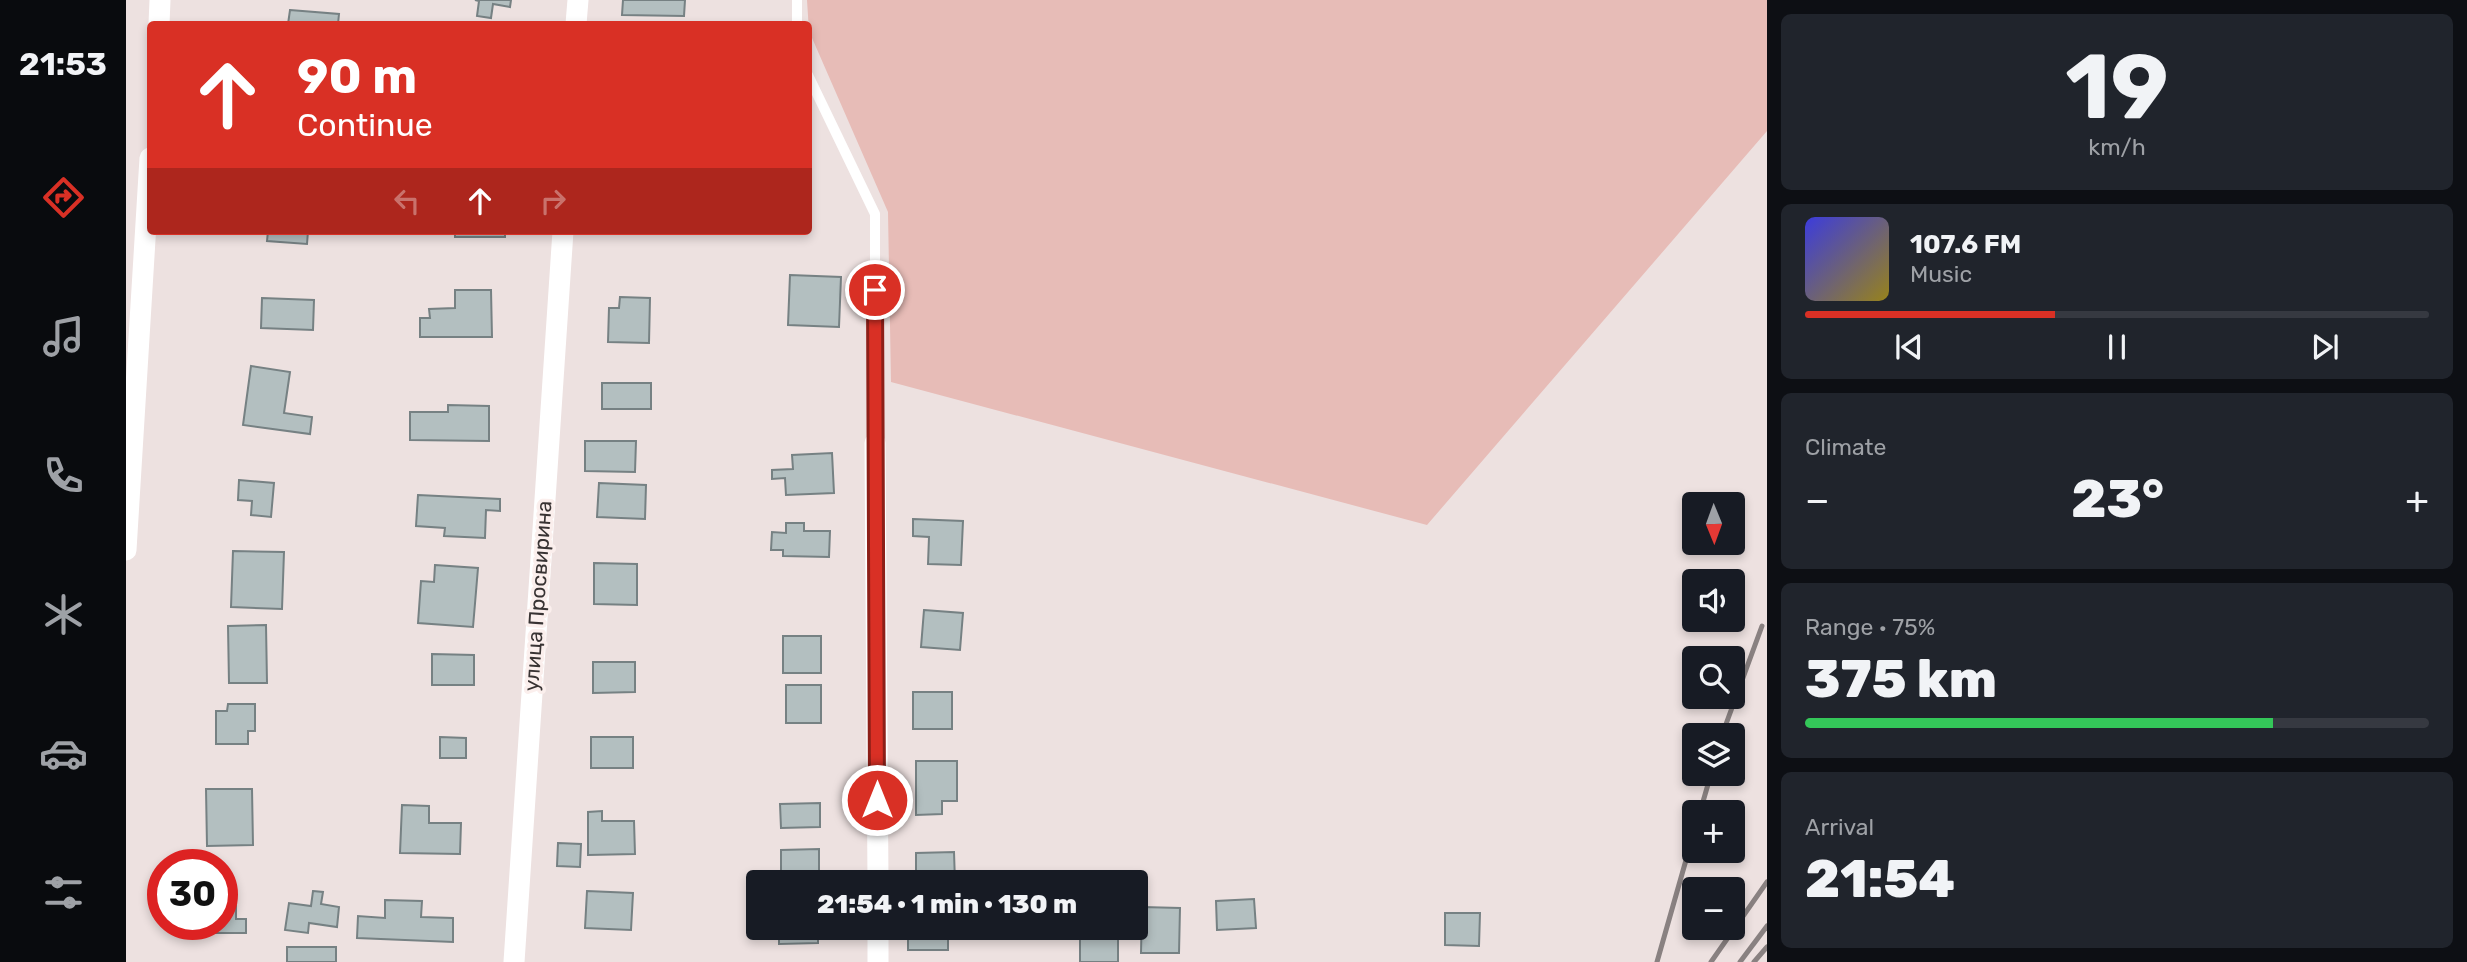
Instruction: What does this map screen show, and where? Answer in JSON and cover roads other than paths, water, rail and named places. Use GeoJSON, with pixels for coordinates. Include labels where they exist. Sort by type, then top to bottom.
{"type":"FeatureCollection","features":[{"type":"Feature","properties":{"kind":"street"},"geometry":{"type":"LineString","coordinates":[[159,21],[160,0]]}},
{"type":"Feature","properties":{"kind":"street"},"geometry":{"type":"LineString","coordinates":[[576,21],[578,0]]}},
{"type":"Feature","properties":{"kind":"street"},"geometry":{"type":"LineString","coordinates":[[126,551],[147,207]]}},
{"type":"Feature","properties":{"kind":"street","name":"улица Просвирина"},"geometry":{"type":"LineString","coordinates":[[514,962],[562,235]]}},
{"type":"Feature","properties":{"kind":"street"},"geometry":{"type":"LineString","coordinates":[[875,443],[878,870]]}},
{"type":"Feature","properties":{"kind":"street"},"geometry":{"type":"LineString","coordinates":[[878,940],[878,962]]}},
{"type":"Feature","properties":{"kind":"lane"},"geometry":{"type":"LineString","coordinates":[[797,0],[797,21]]}},
{"type":"Feature","properties":{"kind":"lane"},"geometry":{"type":"LineString","coordinates":[[812,83],[875,214],[875,443]]}},
{"type":"Feature","properties":{"kind":"railway"},"geometry":{"type":"LineString","coordinates":[[1726,723],[1762,626]]}},
{"type":"Feature","properties":{"kind":"railway"},"geometry":{"type":"LineString","coordinates":[[1703,800],[1708,786]]}},
{"type":"Feature","properties":{"kind":"railway"},"geometry":{"type":"LineString","coordinates":[[1657,962],[1685,863]]}},
{"type":"Feature","properties":{"kind":"railway"},"geometry":{"type":"LineString","coordinates":[[1711,962],[1767,882]]}},
{"type":"Feature","properties":{"kind":"railway"},"geometry":{"type":"LineString","coordinates":[[1740,962],[1767,926]]}},
{"type":"Feature","properties":{"kind":"railway"},"geometry":{"type":"LineString","coordinates":[[1754,962],[1767,947]]}}]}
